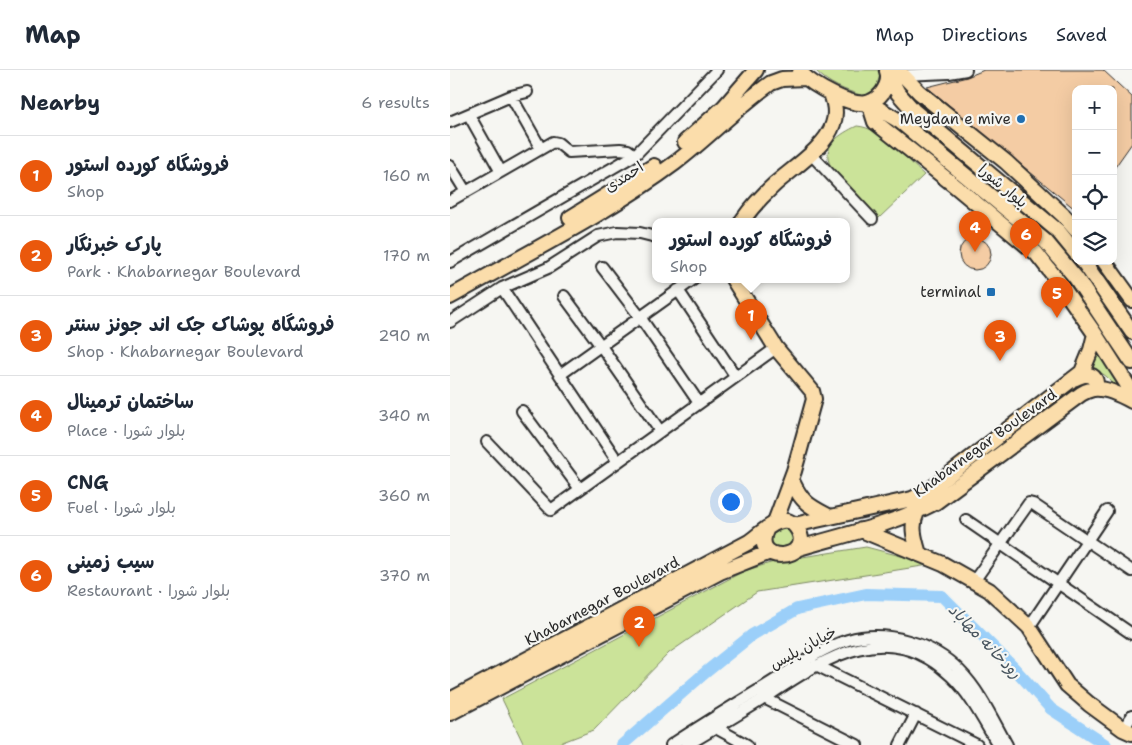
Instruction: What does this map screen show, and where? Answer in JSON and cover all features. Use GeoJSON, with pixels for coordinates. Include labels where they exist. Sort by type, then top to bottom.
{"type":"FeatureCollection","features":[{"type":"Feature","properties":{"kind":"main road","name":"احمدی"},"geometry":{"type":"LineString","coordinates":[[450,286],[583,211],[667,157],[724,108],[756,70]]}},
{"type":"Feature","properties":{"kind":"main road"},"geometry":{"type":"LineString","coordinates":[[801,74],[831,94],[850,101],[869,103],[878,98],[894,73],[993,147],[1072,225]]}},
{"type":"Feature","properties":{"kind":"main road","name":"بلوار شورا"},"geometry":{"type":"LineString","coordinates":[[894,73],[898,93],[914,110],[1058,231],[1072,248]]}},
{"type":"Feature","properties":{"kind":"main road","name":"احمدی"},"geometry":{"type":"LineString","coordinates":[[450,297],[636,190],[675,163],[770,76],[782,79],[801,74]]}},
{"type":"Feature","properties":{"kind":"main road"},"geometry":{"type":"LineString","coordinates":[[745,218],[773,186],[811,154],[830,132],[834,124],[835,107],[831,94]]}},
{"type":"Feature","properties":{"kind":"main road"},"geometry":{"type":"LineString","coordinates":[[869,103],[875,122],[1036,254],[1058,281],[1095,334],[1132,392]]}},
{"type":"Feature","properties":{"kind":"main road","name":"بلوار شورا"},"geometry":{"type":"LineString","coordinates":[[869,103],[901,122],[1046,242],[1076,278],[1132,362]]}},
{"type":"Feature","properties":{"kind":"main road"},"geometry":{"type":"LineString","coordinates":[[901,122],[899,116],[903,108],[914,110]]}},
{"type":"Feature","properties":{"kind":"main road"},"geometry":{"type":"LineString","coordinates":[[931,147],[954,185]]}},
{"type":"Feature","properties":{"kind":"main road"},"geometry":{"type":"LineString","coordinates":[[1086,265],[1132,332]]}},
{"type":"Feature","properties":{"kind":"main road"},"geometry":{"type":"LineString","coordinates":[[1107,265],[1132,300]]}},
{"type":"Feature","properties":{"kind":"main road"},"geometry":{"type":"LineString","coordinates":[[735,283],[776,348],[812,391],[814,399],[794,477],[771,525],[765,533],[764,554]]}},
{"type":"Feature","properties":{"kind":"main road","name":"Khabarnegar Boulevard"},"geometry":{"type":"LineString","coordinates":[[792,524],[810,522],[912,499],[928,490],[1082,372],[1095,334]]}},
{"type":"Feature","properties":{"kind":"main road"},"geometry":{"type":"LineString","coordinates":[[1072,380],[1086,374],[1093,376],[1096,380],[1093,389],[1118,394],[1132,401]]}},
{"type":"Feature","properties":{"kind":"main road","name":"Khabarnegar Boulevard"},"geometry":{"type":"LineString","coordinates":[[796,548],[917,512],[936,502],[1072,399],[1093,389]]}},
{"type":"Feature","properties":{"kind":"main road"},"geometry":{"type":"LineString","coordinates":[[794,477],[800,497],[805,503],[830,517]]}},
{"type":"Feature","properties":{"kind":"main road"},"geometry":{"type":"LineString","coordinates":[[792,524],[794,477]]}},
{"type":"Feature","properties":{"kind":"main road"},"geometry":{"type":"LineString","coordinates":[[917,512],[913,520],[913,529],[919,554]]}},
{"type":"Feature","properties":{"kind":"main road"},"geometry":{"type":"LineString","coordinates":[[749,542],[764,554],[784,556],[793,552],[799,544],[799,534],[792,524],[785,521],[771,525]]}},
{"type":"Feature","properties":{"kind":"main road"},"geometry":{"type":"LineString","coordinates":[[810,522],[811,534],[817,543]]}},
{"type":"Feature","properties":{"kind":"main road","name":"Khabarnegar Boulevard"},"geometry":{"type":"LineString","coordinates":[[450,700],[749,542],[771,525]]}},
{"type":"Feature","properties":{"kind":"main road"},"geometry":{"type":"LineString","coordinates":[[861,530],[943,564],[989,590],[1029,627],[1067,685],[1089,704],[1128,731]]}},
{"type":"Feature","properties":{"kind":"main road","name":"Khabarnegar Boulevard"},"geometry":{"type":"LineString","coordinates":[[450,713],[720,572],[764,554]]}},
{"type":"Feature","properties":{"kind":"main road"},"geometry":{"type":"LineString","coordinates":[[450,693],[472,689]]}},
{"type":"Feature","properties":{"kind":"street"},"geometry":{"type":"LineString","coordinates":[[450,262],[635,156],[717,70]]}},
{"type":"Feature","properties":{"kind":"street"},"geometry":{"type":"LineString","coordinates":[[894,73],[949,73],[966,70]]}},
{"type":"Feature","properties":{"kind":"street"},"geometry":{"type":"LineString","coordinates":[[450,122],[511,96],[527,92]]}},
{"type":"Feature","properties":{"kind":"street"},"geometry":{"type":"LineString","coordinates":[[511,96],[541,149]]}},
{"type":"Feature","properties":{"kind":"street"},"geometry":{"type":"LineString","coordinates":[[469,115],[501,172]]}},
{"type":"Feature","properties":{"kind":"street"},"geometry":{"type":"LineString","coordinates":[[450,201],[556,142],[569,152],[620,149],[628,150],[635,156]]}},
{"type":"Feature","properties":{"kind":"street"},"geometry":{"type":"LineString","coordinates":[[811,154],[872,219]]}},
{"type":"Feature","properties":{"kind":"street"},"geometry":{"type":"LineString","coordinates":[[450,166],[466,192]]}},
{"type":"Feature","properties":{"kind":"street"},"geometry":{"type":"LineString","coordinates":[[450,322],[502,288],[548,268],[598,236],[617,232],[640,233],[652,236]]}},
{"type":"Feature","properties":{"kind":"street"},"geometry":{"type":"LineString","coordinates":[[602,267],[640,317],[699,403]]}},
{"type":"Feature","properties":{"kind":"street"},"geometry":{"type":"LineString","coordinates":[[561,374],[688,283]]}},
{"type":"Feature","properties":{"kind":"street"},"geometry":{"type":"LineString","coordinates":[[502,288],[618,462]]}},
{"type":"Feature","properties":{"kind":"street"},"geometry":{"type":"LineString","coordinates":[[678,290],[736,377]]}},
{"type":"Feature","properties":{"kind":"street"},"geometry":{"type":"LineString","coordinates":[[564,296],[660,431]]}},
{"type":"Feature","properties":{"kind":"street"},"geometry":{"type":"LineString","coordinates":[[487,442],[551,510],[776,348]]}},
{"type":"Feature","properties":{"kind":"street"},"geometry":{"type":"LineString","coordinates":[[522,411],[580,489]]}},
{"type":"Feature","properties":{"kind":"street"},"geometry":{"type":"LineString","coordinates":[[974,581],[1029,504],[1033,504],[1132,571]]}},
{"type":"Feature","properties":{"kind":"street"},"geometry":{"type":"LineString","coordinates":[[1029,627],[1107,511]]}},
{"type":"Feature","properties":{"kind":"street"},"geometry":{"type":"LineString","coordinates":[[966,520],[1132,634]]}},
{"type":"Feature","properties":{"kind":"street","name":"خیابان پلیس"},"geometry":{"type":"LineString","coordinates":[[687,745],[862,637],[883,637],[909,641],[947,659],[970,682],[1007,745]]}},
{"type":"Feature","properties":{"kind":"street","name":"خیابان پلیس"},"geometry":{"type":"LineString","coordinates":[[671,745],[820,653],[848,645],[887,645],[910,650],[933,660],[953,677],[978,711],[998,745]]}},
{"type":"Feature","properties":{"kind":"street"},"geometry":{"type":"LineString","coordinates":[[816,665],[977,745]]}},
{"type":"Feature","properties":{"kind":"street"},"geometry":{"type":"LineString","coordinates":[[764,698],[857,745]]}},
{"type":"Feature","properties":{"kind":"street"},"geometry":{"type":"LineString","coordinates":[[900,745],[916,714]]}},
{"type":"Feature","properties":{"kind":"street"},"geometry":{"type":"LineString","coordinates":[[1128,731],[1132,716]]}},
{"type":"Feature","properties":{"kind":"street"},"geometry":{"type":"LineString","coordinates":[[716,728],[747,745]]}},
{"type":"Feature","properties":{"kind":"green space"},"geometry":{"type":"Polygon","coordinates":[[[815,70],[877,70],[880,74],[876,89],[864,96],[850,92],[826,80],[815,70]]]}},
{"type":"Feature","properties":{"kind":"green space"},"geometry":{"type":"Polygon","coordinates":[[[857,126],[867,128],[885,138],[924,175],[879,218],[831,167],[828,160],[830,147],[838,137],[857,126]]]}},
{"type":"Feature","properties":{"kind":"green space"},"geometry":{"type":"Polygon","coordinates":[[[1095,347],[1129,396],[1115,390],[1106,376],[1091,369],[1095,347]]]}},
{"type":"Feature","properties":{"kind":"green space"},"geometry":{"type":"Polygon","coordinates":[[[782,527],[790,530],[793,538],[790,546],[782,549],[774,546],[771,538],[774,530],[782,527]]]}},
{"type":"Feature","properties":{"kind":"green space"},"geometry":{"type":"Polygon","coordinates":[[[866,547],[929,565],[757,592],[669,653],[594,730],[555,745],[524,745],[502,699],[744,571],[777,561],[866,547]]]}},
{"type":"Feature","properties":{"kind":"building","name":"Meydan e mive"},"geometry":{"type":"Polygon","coordinates":[[[984,70],[1103,70],[1132,97],[1132,143],[1117,164],[1117,85],[1072,85],[1072,207],[927,87],[967,77],[984,70]]]}},
{"type":"Feature","properties":{"kind":"building"},"geometry":{"type":"Polygon","coordinates":[[[975,238],[987,242],[991,254],[987,266],[975,270],[963,266],[959,254],[963,242],[975,238]]]}},
{"type":"Feature","properties":{"kind":"waterway","name":"رودخانه مهاباد"},"geometry":{"type":"LineString","coordinates":[[622,745],[752,635],[797,609],[866,594],[942,596],[1014,668],[1051,709],[1106,745]]}},
{"type":"Feature","properties":{"kind":"place","name":"Meydan e mive"},"geometry":{"type":"Point","coordinates":[1021,119]}},
{"type":"Feature","properties":{"kind":"place","name":"ساختمان ترمینال"},"geometry":{"type":"Point","coordinates":[975,252]}},
{"type":"Feature","properties":{"kind":"place","name":"سیب زمینی"},"geometry":{"type":"Point","coordinates":[1026,259]}},
{"type":"Feature","properties":{"kind":"place","name":"terminal"},"geometry":{"type":"Point","coordinates":[991,292]}},
{"type":"Feature","properties":{"kind":"place","name":"CNG"},"geometry":{"type":"Point","coordinates":[1057,318]}},
{"type":"Feature","properties":{"kind":"place","name":"فروشگاه کورده استور"},"geometry":{"type":"Point","coordinates":[751,340]}},
{"type":"Feature","properties":{"kind":"place","name":"فروشگاه پوشاک جک اند جونز سنتر"},"geometry":{"type":"Point","coordinates":[1000,361]}},
{"type":"Feature","properties":{"kind":"place","name":"پارک خبرنگار"},"geometry":{"type":"Point","coordinates":[639,647]}}]}
